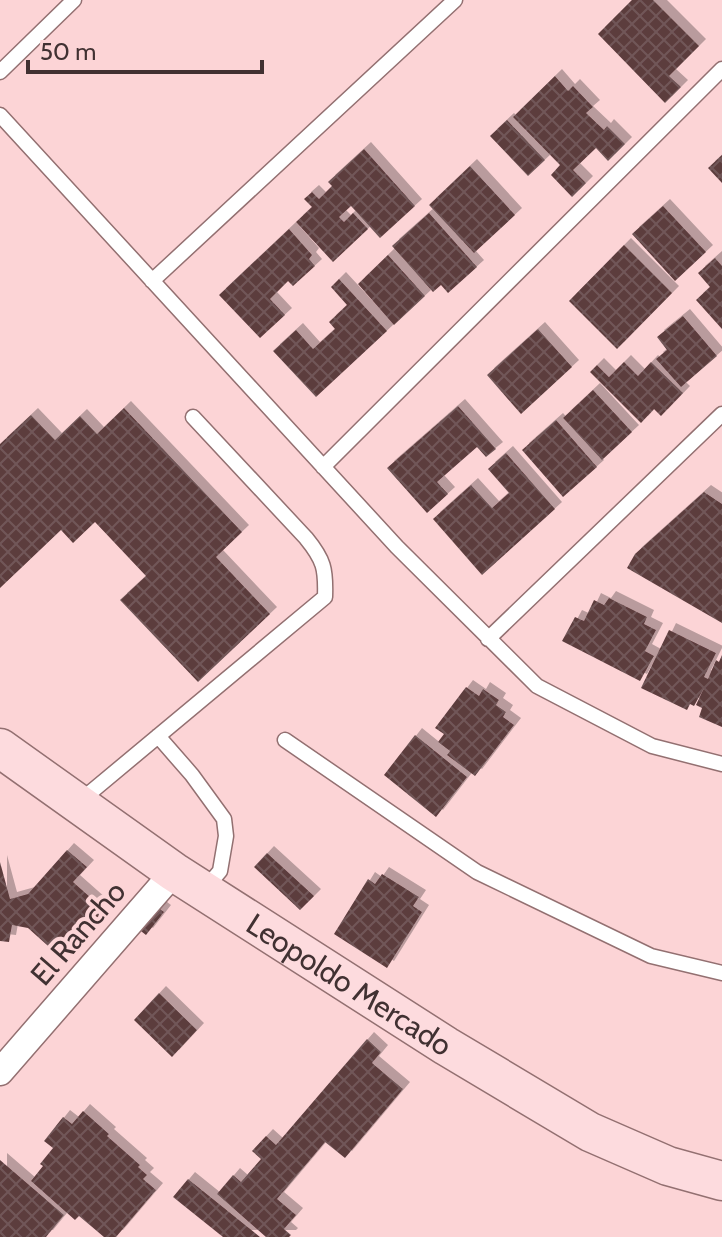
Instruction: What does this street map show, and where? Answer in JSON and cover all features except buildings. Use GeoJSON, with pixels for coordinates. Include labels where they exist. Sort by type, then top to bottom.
{"type":"FeatureCollection","features":[{"type":"Feature","properties":{"kind":"street","name":"Leopoldo Mercado"},"geometry":{"type":"LineString","coordinates":[[0,748],[188,881],[446,1046],[590,1132],[668,1166],[722,1181]]}},
{"type":"Feature","properties":{"kind":"street","name":"El Rancho"},"geometry":{"type":"LineString","coordinates":[[0,1072],[188,881]]}},
{"type":"Feature","properties":{"kind":"lane"},"geometry":{"type":"LineString","coordinates":[[0,72],[74,0]]}},
{"type":"Feature","properties":{"kind":"lane"},"geometry":{"type":"LineString","coordinates":[[152,281],[455,0]]}},
{"type":"Feature","properties":{"kind":"lane"},"geometry":{"type":"LineString","coordinates":[[323,467],[722,69]]}},
{"type":"Feature","properties":{"kind":"lane"},"geometry":{"type":"LineString","coordinates":[[0,115],[397,547],[537,686],[652,746],[722,764]]}},
{"type":"Feature","properties":{"kind":"lane"},"geometry":{"type":"LineString","coordinates":[[488,639],[722,414]]}},
{"type":"Feature","properties":{"kind":"lane"},"geometry":{"type":"LineString","coordinates":[[78,803],[325,597],[326,577],[320,554],[193,417]]}},
{"type":"Feature","properties":{"kind":"lane"},"geometry":{"type":"LineString","coordinates":[[158,736],[224,819],[226,836],[220,871],[188,881]]}},
{"type":"Feature","properties":{"kind":"lane"},"geometry":{"type":"LineString","coordinates":[[285,740],[477,872],[651,956],[722,973]]}}]}
